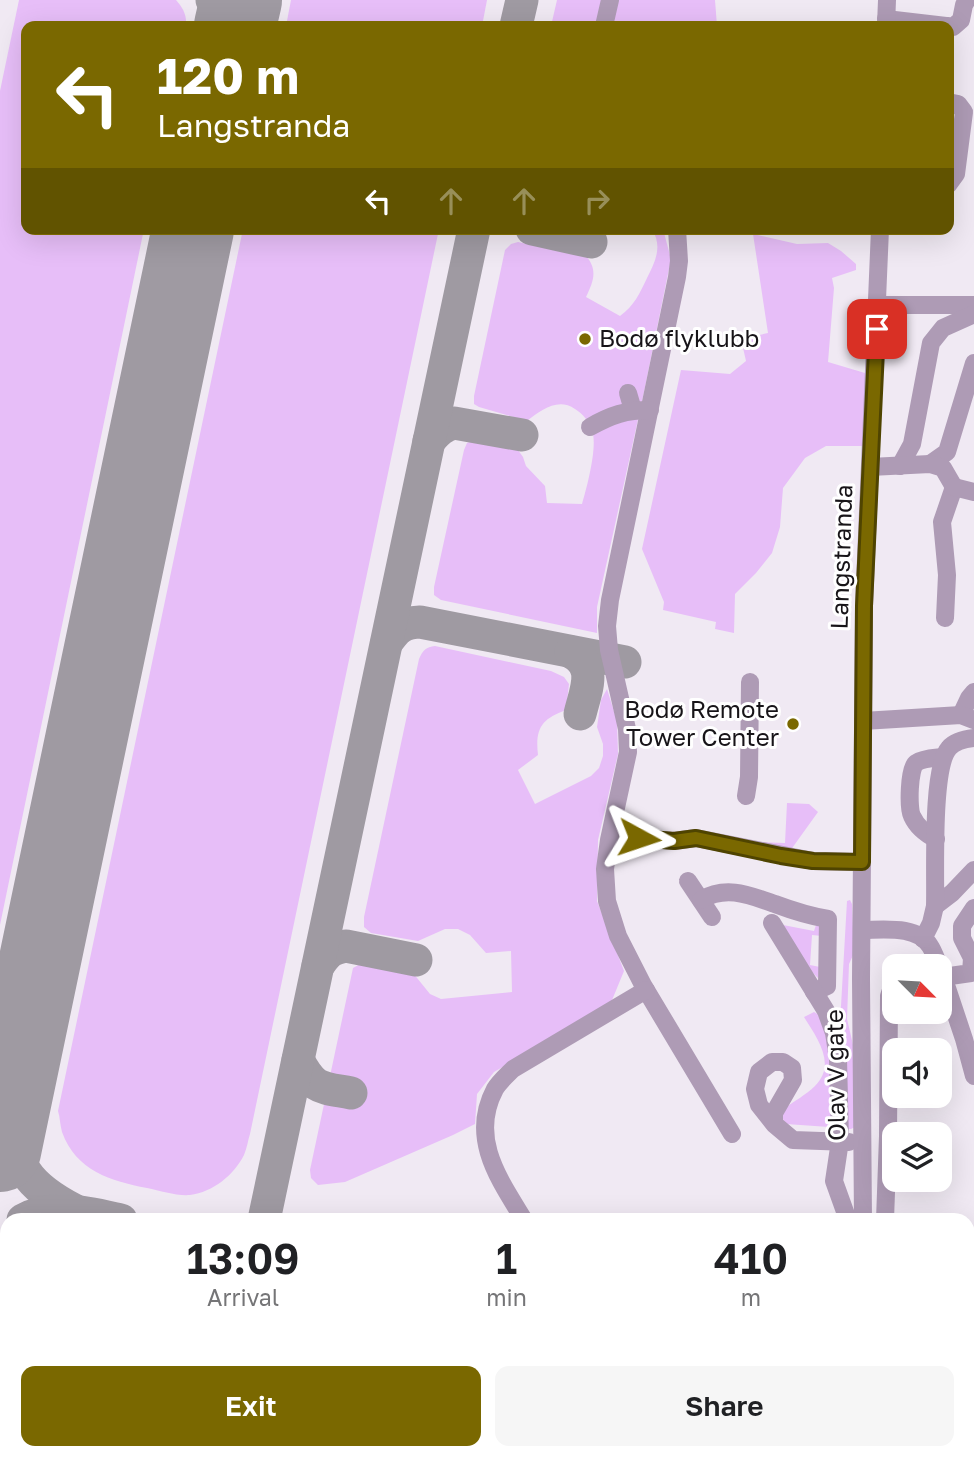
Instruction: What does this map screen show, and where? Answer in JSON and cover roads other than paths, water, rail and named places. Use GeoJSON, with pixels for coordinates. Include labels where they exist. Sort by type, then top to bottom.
{"type":"FeatureCollection","features":[{"type":"Feature","properties":{"kind":"street"},"geometry":{"type":"LineString","coordinates":[[605,21],[610,0]]}},
{"type":"Feature","properties":{"kind":"street"},"geometry":{"type":"LineString","coordinates":[[886,21],[887,0]]}},
{"type":"Feature","properties":{"kind":"street"},"geometry":{"type":"LineString","coordinates":[[954,26],[961,20],[967,0]]}},
{"type":"Feature","properties":{"kind":"street"},"geometry":{"type":"LineString","coordinates":[[954,103],[964,112],[954,177]]}},
{"type":"Feature","properties":{"kind":"street"},"geometry":{"type":"LineString","coordinates":[[677,235],[677,277],[637,405],[607,626],[609,650],[627,729],[628,752],[605,869],[607,901],[618,936],[646,990],[732,1134]]}},
{"type":"Feature","properties":{"kind":"street","name":"Langstranda"},"geometry":{"type":"LineString","coordinates":[[862,930],[864,606],[880,235]]}},
{"type":"Feature","properties":{"kind":"street"},"geometry":{"type":"LineString","coordinates":[[878,305],[974,306]]}},
{"type":"Feature","properties":{"kind":"street"},"geometry":{"type":"LineString","coordinates":[[900,466],[912,444],[931,343],[943,328],[974,314]]}},
{"type":"Feature","properties":{"kind":"street"},"geometry":{"type":"LineString","coordinates":[[930,464],[947,452],[973,365]]}},
{"type":"Feature","properties":{"kind":"street"},"geometry":{"type":"LineString","coordinates":[[590,427],[637,405]]}},
{"type":"Feature","properties":{"kind":"street"},"geometry":{"type":"LineString","coordinates":[[870,467],[930,464],[943,468],[954,487],[974,492]]}},
{"type":"Feature","properties":{"kind":"street"},"geometry":{"type":"LineString","coordinates":[[945,618],[947,575],[942,522],[954,487]]}},
{"type":"Feature","properties":{"kind":"street"},"geometry":{"type":"LineString","coordinates":[[746,796],[749,777],[750,682]]}},
{"type":"Feature","properties":{"kind":"street"},"geometry":{"type":"LineString","coordinates":[[863,721],[968,718],[969,698],[974,692]]}},
{"type":"Feature","properties":{"kind":"street"},"geometry":{"type":"LineString","coordinates":[[923,939],[932,923],[935,906],[937,788],[943,757],[949,747],[958,741],[974,738]]}},
{"type":"Feature","properties":{"kind":"street"},"geometry":{"type":"LineString","coordinates":[[936,839],[921,829],[912,816],[911,770],[919,761],[943,757]]}},
{"type":"Feature","properties":{"kind":"street"},"geometry":{"type":"LineString","coordinates":[[639,838],[674,841],[696,838],[813,861],[862,862]]}},
{"type":"Feature","properties":{"kind":"street"},"geometry":{"type":"LineString","coordinates":[[935,906],[974,870]]}},
{"type":"Feature","properties":{"kind":"street"},"geometry":{"type":"LineString","coordinates":[[688,881],[712,917]]}},
{"type":"Feature","properties":{"kind":"street"},"geometry":{"type":"LineString","coordinates":[[701,900],[719,892],[733,891],[828,919],[827,986],[814,992]]}},
{"type":"Feature","properties":{"kind":"street"},"geometry":{"type":"LineString","coordinates":[[952,971],[971,973],[972,953],[962,938],[962,926],[974,908]]}},
{"type":"Feature","properties":{"kind":"street"},"geometry":{"type":"LineString","coordinates":[[772,923],[826,1011],[834,1033],[838,1059],[840,1137],[834,1181],[845,1213]]}},
{"type":"Feature","properties":{"kind":"street"},"geometry":{"type":"LineString","coordinates":[[862,930],[908,932],[929,944],[934,954]]}},
{"type":"Feature","properties":{"kind":"street","name":"Olav V gate"},"geometry":{"type":"LineString","coordinates":[[862,930],[863,1213]]}},
{"type":"Feature","properties":{"kind":"street"},"geometry":{"type":"LineString","coordinates":[[520,1213],[496,1174],[485,1135],[487,1110],[496,1087],[513,1069],[646,990]]}},
{"type":"Feature","properties":{"kind":"street"},"geometry":{"type":"LineString","coordinates":[[952,1003],[974,1074]]}},
{"type":"Feature","properties":{"kind":"street"},"geometry":{"type":"LineString","coordinates":[[885,1213],[889,1024]]}},
{"type":"Feature","properties":{"kind":"street"},"geometry":{"type":"LineString","coordinates":[[774,1124],[840,1137],[852,1143],[863,1140]]}},
{"type":"Feature","properties":{"kind":"place","name":"Bodø flyklubb"},"geometry":{"type":"Point","coordinates":[585,339]}},
{"type":"Feature","properties":{"kind":"place","name":"Bodø Remote Tower Center"},"geometry":{"type":"Point","coordinates":[793,724]}}]}
